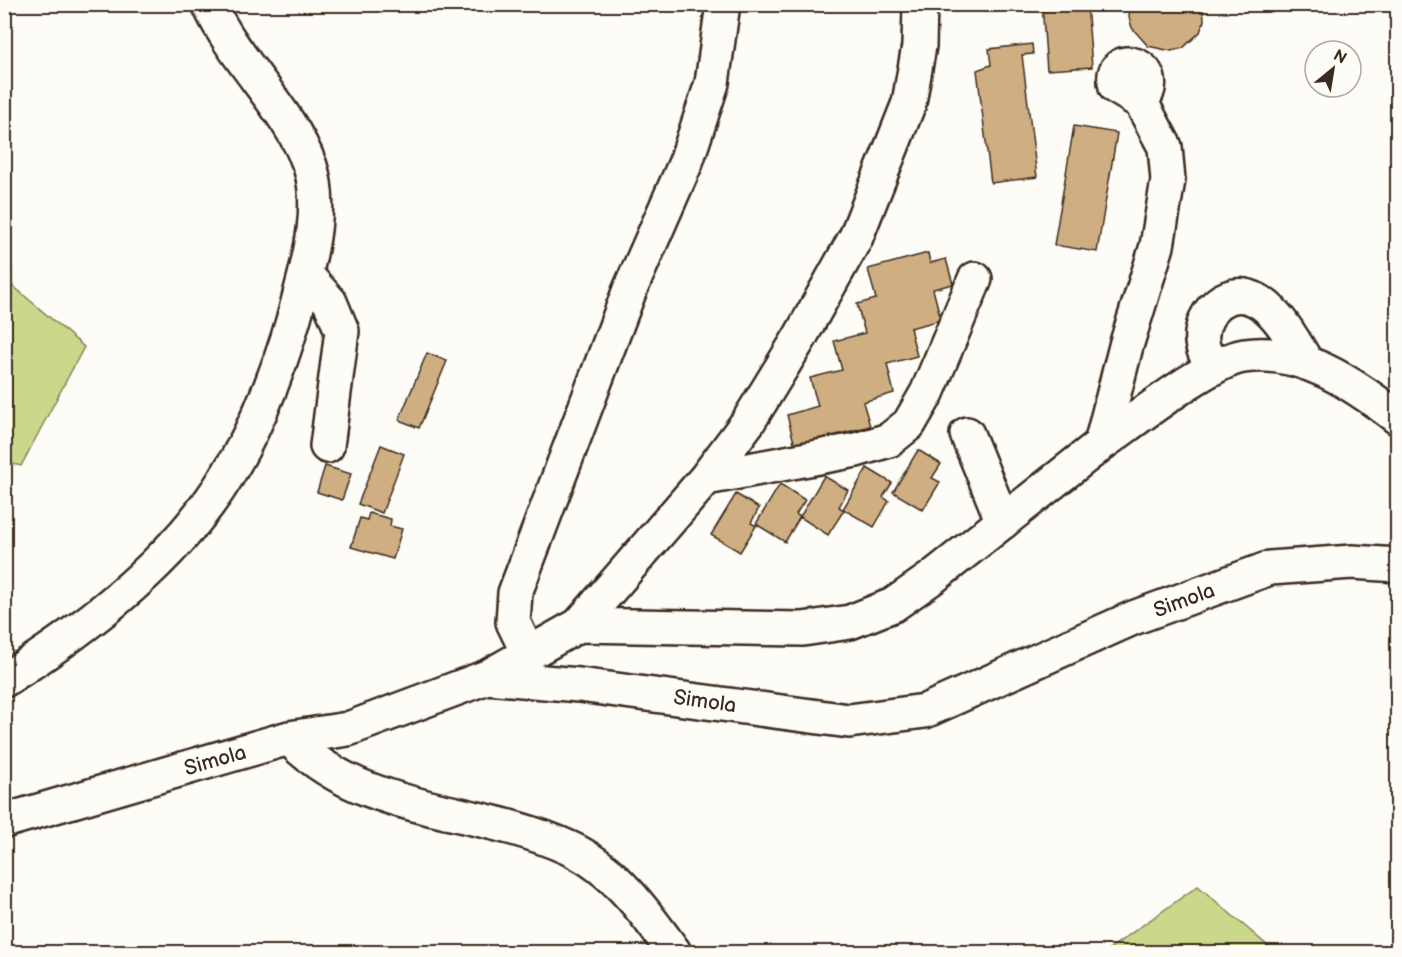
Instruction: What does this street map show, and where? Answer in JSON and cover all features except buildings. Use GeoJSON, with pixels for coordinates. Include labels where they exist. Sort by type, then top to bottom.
{"type":"FeatureCollection","features":[{"type":"Feature","properties":{"kind":"street"},"geometry":{"type":"LineString","coordinates":[[4,680],[84,628],[149,569],[193,522],[226,478],[247,442],[291,333],[306,275],[316,203],[310,167],[278,107],[253,77],[209,4]]}},
{"type":"Feature","properties":{"kind":"street"},"geometry":{"type":"LineString","coordinates":[[528,653],[513,622],[515,593],[629,292],[686,162],[712,83],[723,4]]}},
{"type":"Feature","properties":{"kind":"street"},"geometry":{"type":"LineString","coordinates":[[487,677],[579,625],[706,478],[748,422],[799,339],[856,237],[909,103],[919,45],[920,4]]}},
{"type":"Feature","properties":{"kind":"street"},"geometry":{"type":"LineString","coordinates":[[1101,444],[1126,346],[1157,246],[1168,180],[1165,147],[1141,102]]}},
{"type":"Feature","properties":{"kind":"street"},"geometry":{"type":"LineString","coordinates":[[306,275],[330,302],[342,331],[327,446]]}},
{"type":"Feature","properties":{"kind":"street"},"geometry":{"type":"LineString","coordinates":[[706,478],[856,450],[889,440],[909,424],[927,393],[975,279]]}},
{"type":"Feature","properties":{"kind":"street"},"geometry":{"type":"LineString","coordinates":[[1214,366],[1203,349],[1204,328],[1210,310],[1228,297],[1249,297],[1271,311],[1307,363]]}},
{"type":"Feature","properties":{"kind":"street"},"geometry":{"type":"LineString","coordinates":[[579,625],[793,629],[850,622],[893,605],[1101,444],[1214,366],[1243,356],[1270,355],[1307,363],[1357,387],[1398,418]]}},
{"type":"Feature","properties":{"kind":"street"},"geometry":{"type":"LineString","coordinates":[[967,434],[1003,522]]}},
{"type":"Feature","properties":{"kind":"street","name":"Simola"},"geometry":{"type":"LineString","coordinates":[[4,821],[289,738],[348,729],[487,677],[579,685],[849,721],[925,711],[1133,618],[1270,568],[1352,562],[1398,565]]}},
{"type":"Feature","properties":{"kind":"street"},"geometry":{"type":"LineString","coordinates":[[289,738],[308,758],[371,792],[507,828],[569,848],[606,871],[651,920],[674,952]]}},
{"type":"Feature","properties":{"kind":"green space"},"geometry":{"type":"Polygon","coordinates":[[[4,5],[7,5],[12,285],[84,347],[21,466],[4,462],[4,5]]]}},
{"type":"Feature","properties":{"kind":"green space"},"geometry":{"type":"Polygon","coordinates":[[[1198,886],[1275,952],[1105,952],[1198,886]]]}}]}
